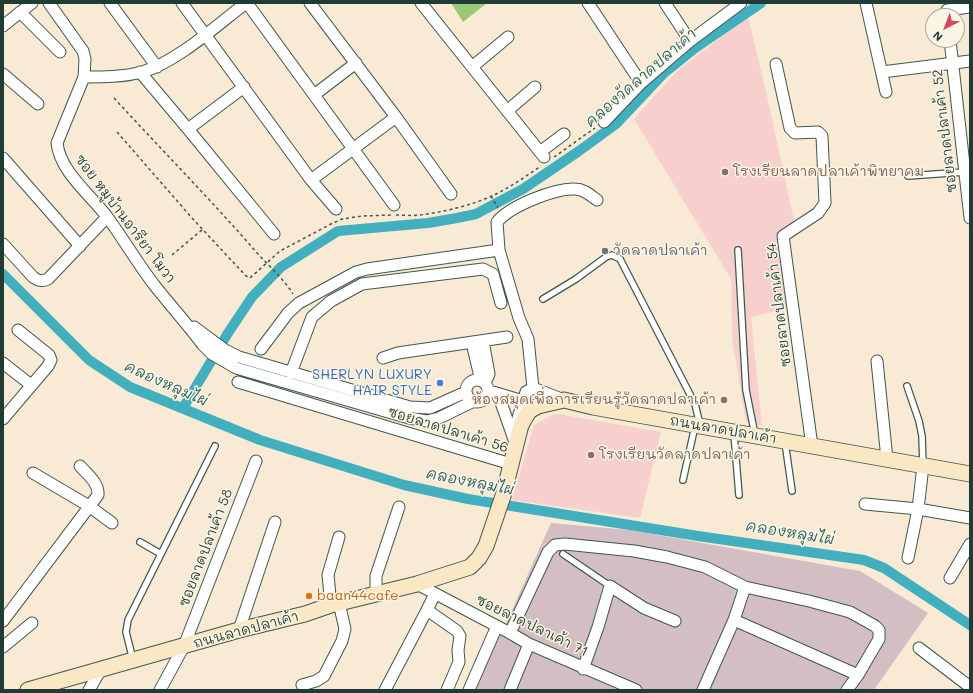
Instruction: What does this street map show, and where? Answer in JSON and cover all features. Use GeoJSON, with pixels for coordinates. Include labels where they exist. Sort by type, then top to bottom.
{"type":"FeatureCollection","features":[{"type":"Feature","properties":{"kind":"main road","name":"ถนนลาดปลาเค้า"},"geometry":{"type":"LineString","coordinates":[[28,690],[239,630],[417,584],[470,567],[475,563],[486,546],[503,496],[521,428],[529,412],[538,406],[564,400],[593,407],[970,474]]}},
{"type":"Feature","properties":{"kind":"street"},"geometry":{"type":"LineString","coordinates":[[3,26],[32,3]]}},
{"type":"Feature","properties":{"kind":"street","name":"ซอย หมูบ้านอารียา โมวา"},"geometry":{"type":"LineString","coordinates":[[49,3],[83,51],[85,59],[84,77],[56,143],[58,151],[68,171],[107,217],[155,285],[183,319],[207,342],[212,354],[230,359]]}},
{"type":"Feature","properties":{"kind":"street"},"geometry":{"type":"LineString","coordinates":[[110,3],[157,66]]}},
{"type":"Feature","properties":{"kind":"street"},"geometry":{"type":"LineString","coordinates":[[182,3],[311,180],[336,209]]}},
{"type":"Feature","properties":{"kind":"street"},"geometry":{"type":"LineString","coordinates":[[84,77],[109,77],[140,72],[157,66],[204,35],[246,3],[394,205]]}},
{"type":"Feature","properties":{"kind":"street"},"geometry":{"type":"LineString","coordinates":[[310,3],[396,117],[451,194]]}},
{"type":"Feature","properties":{"kind":"street"},"geometry":{"type":"LineString","coordinates":[[421,3],[544,158],[564,134]]}},
{"type":"Feature","properties":{"kind":"street"},"geometry":{"type":"LineString","coordinates":[[588,3],[641,84]]}},
{"type":"Feature","properties":{"kind":"street"},"geometry":{"type":"LineString","coordinates":[[665,3],[690,41]]}},
{"type":"Feature","properties":{"kind":"street"},"geometry":{"type":"LineString","coordinates":[[604,122],[641,84],[690,41],[741,3]]}},
{"type":"Feature","properties":{"kind":"street"},"geometry":{"type":"LineString","coordinates":[[866,3],[886,92]]}},
{"type":"Feature","properties":{"kind":"street"},"geometry":{"type":"LineString","coordinates":[[20,12],[60,52]]}},
{"type":"Feature","properties":{"kind":"street"},"geometry":{"type":"LineString","coordinates":[[472,67],[508,37]]}},
{"type":"Feature","properties":{"kind":"street","name":"ซอยลาดปลาเค้า 52"},"geometry":{"type":"LineString","coordinates":[[951,48],[964,115],[970,218]]}},
{"type":"Feature","properties":{"kind":"street"},"geometry":{"type":"LineString","coordinates":[[882,72],[970,61]]}},
{"type":"Feature","properties":{"kind":"street"},"geometry":{"type":"LineString","coordinates":[[314,95],[356,63]]}},
{"type":"Feature","properties":{"kind":"street","name":"ซอยลาดปลาเค้า 54"},"geometry":{"type":"LineString","coordinates":[[776,64],[790,128],[795,133],[818,132],[822,136],[825,203],[818,213],[784,236],[812,446]]}},
{"type":"Feature","properties":{"kind":"street"},"geometry":{"type":"LineString","coordinates":[[140,72],[274,234]]}},
{"type":"Feature","properties":{"kind":"street"},"geometry":{"type":"LineString","coordinates":[[3,74],[38,104]]}},
{"type":"Feature","properties":{"kind":"street"},"geometry":{"type":"LineString","coordinates":[[188,129],[244,87]]}},
{"type":"Feature","properties":{"kind":"street"},"geometry":{"type":"LineString","coordinates":[[507,111],[535,87]]}},
{"type":"Feature","properties":{"kind":"street"},"geometry":{"type":"LineString","coordinates":[[311,180],[396,117]]}},
{"type":"Feature","properties":{"kind":"street"},"geometry":{"type":"LineString","coordinates":[[3,158],[80,246]]}},
{"type":"Feature","properties":{"kind":"street"},"geometry":{"type":"LineString","coordinates":[[533,388],[528,339],[519,318],[499,250],[497,222],[504,215],[536,197],[554,192],[576,189],[588,192],[597,200]]}},
{"type":"Feature","properties":{"kind":"street"},"geometry":{"type":"LineString","coordinates":[[3,244],[37,280],[43,281],[48,279],[107,217]]}},
{"type":"Feature","properties":{"kind":"street"},"geometry":{"type":"LineString","coordinates":[[261,349],[288,312],[299,303],[356,272],[367,269],[499,250]]}},
{"type":"Feature","properties":{"kind":"street"},"geometry":{"type":"LineString","coordinates":[[291,373],[312,317],[331,301],[362,284],[483,269],[493,274],[501,303]]}},
{"type":"Feature","properties":{"kind":"street"},"geometry":{"type":"LineString","coordinates":[[3,419],[48,366],[50,358],[18,330]]}},
{"type":"Feature","properties":{"kind":"street"},"geometry":{"type":"LineString","coordinates":[[383,358],[398,353],[507,337]]}},
{"type":"Feature","properties":{"kind":"street"},"geometry":{"type":"LineString","coordinates":[[477,342],[488,387],[516,445]]}},
{"type":"Feature","properties":{"kind":"street"},"geometry":{"type":"LineString","coordinates":[[230,359],[291,373],[410,407],[430,408],[466,392]]}},
{"type":"Feature","properties":{"kind":"street"},"geometry":{"type":"LineString","coordinates":[[230,359],[236,368],[426,422],[439,418],[474,401],[483,399],[486,397],[488,387]]}},
{"type":"Feature","properties":{"kind":"street"},"geometry":{"type":"LineString","coordinates":[[877,361],[887,459]]}},
{"type":"Feature","properties":{"kind":"street"},"geometry":{"type":"LineString","coordinates":[[3,363],[31,385]]}},
{"type":"Feature","properties":{"kind":"street"},"geometry":{"type":"LineString","coordinates":[[474,401],[468,398],[466,392],[467,385],[473,380],[523,401]]}},
{"type":"Feature","properties":{"kind":"street","name":"ซอยลาดปลาเค้า 56"},"geometry":{"type":"LineString","coordinates":[[238,382],[511,464]]}},
{"type":"Feature","properties":{"kind":"street"},"geometry":{"type":"LineString","coordinates":[[533,388],[564,400]]}},
{"type":"Feature","properties":{"kind":"street"},"geometry":{"type":"LineString","coordinates":[[521,428],[518,418],[523,401],[526,392],[533,388]]}},
{"type":"Feature","properties":{"kind":"street","name":"ซอยลาดปลาเค้า 58"},"geometry":{"type":"LineString","coordinates":[[160,690],[184,646],[256,461]]}},
{"type":"Feature","properties":{"kind":"street"},"geometry":{"type":"LineString","coordinates":[[3,621],[98,495],[99,488],[80,466]]}},
{"type":"Feature","properties":{"kind":"street"},"geometry":{"type":"LineString","coordinates":[[908,558],[918,509],[923,466]]}},
{"type":"Feature","properties":{"kind":"street"},"geometry":{"type":"LineString","coordinates":[[33,473],[89,506],[112,523]]}},
{"type":"Feature","properties":{"kind":"street"},"geometry":{"type":"LineString","coordinates":[[865,504],[918,509],[970,518]]}},
{"type":"Feature","properties":{"kind":"street"},"geometry":{"type":"LineString","coordinates":[[376,594],[376,576],[399,507]]}},
{"type":"Feature","properties":{"kind":"street"},"geometry":{"type":"LineString","coordinates":[[239,630],[275,522]]}},
{"type":"Feature","properties":{"kind":"street"},"geometry":{"type":"LineString","coordinates":[[302,685],[316,681],[324,676],[342,641],[344,629],[335,604],[328,575],[339,537]]}},
{"type":"Feature","properties":{"kind":"street"},"geometry":{"type":"LineString","coordinates":[[510,633],[548,552],[555,545],[565,544],[634,551],[667,557],[705,567],[745,587],[809,601],[850,612],[875,626],[878,630],[879,638],[858,675],[847,690]]}},
{"type":"Feature","properties":{"kind":"street"},"geometry":{"type":"LineString","coordinates":[[950,578],[970,544]]}},
{"type":"Feature","properties":{"kind":"street","name":"ซอยลาดปลาเค้า 71"},"geometry":{"type":"LineString","coordinates":[[417,584],[529,644],[636,690]]}},
{"type":"Feature","properties":{"kind":"street"},"geometry":{"type":"LineString","coordinates":[[583,668],[598,627],[610,586],[644,608],[675,621]]}},
{"type":"Feature","properties":{"kind":"street"},"geometry":{"type":"LineString","coordinates":[[703,690],[734,620],[745,587]]}},
{"type":"Feature","properties":{"kind":"street"},"geometry":{"type":"LineString","coordinates":[[385,690],[428,610],[434,594]]}},
{"type":"Feature","properties":{"kind":"street"},"geometry":{"type":"LineString","coordinates":[[428,610],[457,631],[460,636],[458,650],[459,662],[447,690]]}},
{"type":"Feature","properties":{"kind":"street"},"geometry":{"type":"LineString","coordinates":[[734,620],[858,675]]}},
{"type":"Feature","properties":{"kind":"street"},"geometry":{"type":"LineString","coordinates":[[3,647],[32,624]]}},
{"type":"Feature","properties":{"kind":"street"},"geometry":{"type":"LineString","coordinates":[[469,690],[497,626]]}},
{"type":"Feature","properties":{"kind":"street"},"geometry":{"type":"LineString","coordinates":[[510,690],[529,644]]}},
{"type":"Feature","properties":{"kind":"street"},"geometry":{"type":"LineString","coordinates":[[919,648],[970,687]]}},
{"type":"Feature","properties":{"kind":"street"},"geometry":{"type":"LineString","coordinates":[[89,690],[101,669]]}},
{"type":"Feature","properties":{"kind":"lane"},"geometry":{"type":"LineString","coordinates":[[908,176],[967,171]]}},
{"type":"Feature","properties":{"kind":"lane"},"geometry":{"type":"LineString","coordinates":[[738,250],[746,390],[755,436]]}},
{"type":"Feature","properties":{"kind":"lane"},"geometry":{"type":"LineString","coordinates":[[543,299],[576,279],[606,257],[612,255],[620,259],[695,404],[698,425],[683,480]]}},
{"type":"Feature","properties":{"kind":"lane"},"geometry":{"type":"LineString","coordinates":[[907,386],[919,421],[922,436],[923,466]]}},
{"type":"Feature","properties":{"kind":"lane"},"geometry":{"type":"LineString","coordinates":[[734,432],[739,495]]}},
{"type":"Feature","properties":{"kind":"lane"},"geometry":{"type":"LineString","coordinates":[[785,441],[792,491]]}},
{"type":"Feature","properties":{"kind":"lane"},"geometry":{"type":"LineString","coordinates":[[133,660],[126,635],[128,620],[215,446]]}},
{"type":"Feature","properties":{"kind":"lane"},"geometry":{"type":"LineString","coordinates":[[140,542],[161,554]]}},
{"type":"Feature","properties":{"kind":"lane"},"geometry":{"type":"LineString","coordinates":[[563,554],[610,586]]}},
{"type":"Feature","properties":{"kind":"path"},"geometry":{"type":"LineString","coordinates":[[114,98],[266,264],[284,281],[299,303]]}},
{"type":"Feature","properties":{"kind":"path"},"geometry":{"type":"LineString","coordinates":[[117,132],[192,218],[246,276],[250,278],[280,251],[342,219],[362,216],[420,215],[457,207],[491,196],[520,180],[544,158],[604,122]]}},
{"type":"Feature","properties":{"kind":"path"},"geometry":{"type":"LineString","coordinates":[[491,196],[499,209]]}},
{"type":"Feature","properties":{"kind":"path"},"geometry":{"type":"LineString","coordinates":[[172,255],[203,229]]}},
{"type":"Feature","properties":{"kind":"shaded area","name":"โรงเรียนลาดปลาเค้าพิทยาคม"},"geometry":{"type":"Polygon","coordinates":[[[748,16],[795,225],[779,234],[789,308],[751,317],[762,426],[746,422],[732,338],[731,279],[634,119],[677,71],[748,16]]]}},
{"type":"Feature","properties":{"kind":"shaded area","name":"โรงเรียนวัดลาดปลาเค้า"},"geometry":{"type":"Polygon","coordinates":[[[558,414],[661,432],[640,518],[512,500],[534,425],[552,415],[558,414]]]}},
{"type":"Feature","properties":{"kind":"shaded area"},"geometry":{"type":"Polygon","coordinates":[[[551,523],[629,530],[860,571],[928,613],[874,690],[470,690],[492,643],[507,621],[551,523]]]}},
{"type":"Feature","properties":{"kind":"green space"},"geometry":{"type":"Polygon","coordinates":[[[451,3],[487,3],[463,22],[451,3]]]}},
{"type":"Feature","properties":{"kind":"waterway","name":"คลองวัดลาดปลาเค้า"},"geometry":{"type":"LineString","coordinates":[[183,408],[228,333],[252,297],[281,267],[338,231],[428,223],[476,214],[523,189],[616,124],[664,73],[695,48],[761,3]]}},
{"type":"Feature","properties":{"kind":"waterway","name":"คลองหลุมไผ่"},"geometry":{"type":"LineString","coordinates":[[3,274],[89,360],[130,387],[260,440],[404,485],[468,499],[698,536],[864,560],[884,568],[970,625]]}},
{"type":"Feature","properties":{"kind":"place","name":"โรงเรียนลาดปลาเค้าพิทยาคม"},"geometry":{"type":"Point","coordinates":[725,172]}},
{"type":"Feature","properties":{"kind":"place","name":"วัดลาดปลาเค้า"},"geometry":{"type":"Point","coordinates":[605,251]}},
{"type":"Feature","properties":{"kind":"place","name":"SHERLYN LUXURY HAIR STYLE"},"geometry":{"type":"Point","coordinates":[440,383]}},
{"type":"Feature","properties":{"kind":"place","name":"ห้องสมุดเพื่อการเรียนรู้วัดลาดปลาเค้า"},"geometry":{"type":"Point","coordinates":[724,400]}},
{"type":"Feature","properties":{"kind":"place","name":"โรงเรียนวัดลาดปลาเค้า"},"geometry":{"type":"Point","coordinates":[591,455]}},
{"type":"Feature","properties":{"kind":"place","name":"baan44cafe"},"geometry":{"type":"Point","coordinates":[309,596]}}]}
